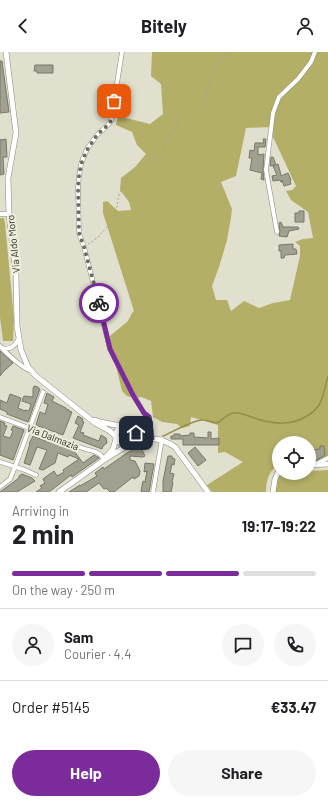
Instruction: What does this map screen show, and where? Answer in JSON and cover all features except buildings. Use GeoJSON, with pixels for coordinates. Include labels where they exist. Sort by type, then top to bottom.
{"type":"FeatureCollection","features":[{"type":"Feature","properties":{"kind":"street","name":"Via Aldo Moro"},"geometry":{"type":"LineString","coordinates":[[6,52],[16,133],[8,178],[9,214],[16,274],[18,340],[23,356],[31,370],[43,383],[84,414]]}},
{"type":"Feature","properties":{"kind":"street"},"geometry":{"type":"LineString","coordinates":[[122,52],[111,121],[97,135],[87,150],[81,164],[78,187],[79,233],[84,247],[110,349],[133,395],[144,413],[149,417],[152,438]]}},
{"type":"Feature","properties":{"kind":"street"},"geometry":{"type":"LineString","coordinates":[[277,232],[266,170],[273,113],[279,96],[298,80],[311,62],[315,52]]}},
{"type":"Feature","properties":{"kind":"street"},"geometry":{"type":"LineString","coordinates":[[0,214],[9,214]]}},
{"type":"Feature","properties":{"kind":"street"},"geometry":{"type":"LineString","coordinates":[[1,347],[8,349],[16,344],[18,340]]}},
{"type":"Feature","properties":{"kind":"street"},"geometry":{"type":"LineString","coordinates":[[1,347],[26,369],[31,370]]}},
{"type":"Feature","properties":{"kind":"street"},"geometry":{"type":"LineString","coordinates":[[0,487],[10,479],[43,392]]}},
{"type":"Feature","properties":{"kind":"street"},"geometry":{"type":"LineString","coordinates":[[84,414],[95,423],[110,431],[121,444],[152,438]]}},
{"type":"Feature","properties":{"kind":"street"},"geometry":{"type":"LineString","coordinates":[[84,414],[100,422],[130,426],[134,430],[152,438],[162,439],[176,447],[208,492]]}},
{"type":"Feature","properties":{"kind":"street","name":"Via Dalmazia"},"geometry":{"type":"LineString","coordinates":[[0,417],[85,449],[98,452]]}},
{"type":"Feature","properties":{"kind":"street"},"geometry":{"type":"LineString","coordinates":[[104,460],[112,450],[116,438],[116,430],[121,426]]}},
{"type":"Feature","properties":{"kind":"street"},"geometry":{"type":"LineString","coordinates":[[59,492],[131,443],[136,436],[134,430]]}},
{"type":"Feature","properties":{"kind":"street"},"geometry":{"type":"LineString","coordinates":[[153,492],[162,439]]}},
{"type":"Feature","properties":{"kind":"street"},"geometry":{"type":"LineString","coordinates":[[98,452],[107,453],[112,450]]}},
{"type":"Feature","properties":{"kind":"street"},"geometry":{"type":"LineString","coordinates":[[98,452],[104,460]]}},
{"type":"Feature","properties":{"kind":"street"},"geometry":{"type":"LineString","coordinates":[[316,464],[328,458]]}},
{"type":"Feature","properties":{"kind":"street"},"geometry":{"type":"LineString","coordinates":[[0,462],[36,475]]}},
{"type":"Feature","properties":{"kind":"street"},"geometry":{"type":"LineString","coordinates":[[316,464],[328,464]]}},
{"type":"Feature","properties":{"kind":"street"},"geometry":{"type":"LineString","coordinates":[[273,492],[275,480]]}},
{"type":"Feature","properties":{"kind":"path"},"geometry":{"type":"LineString","coordinates":[[84,247],[97,238],[116,218],[119,194],[128,177],[145,163],[151,162],[162,154],[164,152],[163,146],[178,125],[179,119],[201,104],[213,69],[219,60],[228,52]]}},
{"type":"Feature","properties":{"kind":"shaded area"},"geometry":{"type":"Polygon","coordinates":[[[152,52],[328,52],[328,461],[316,462],[316,436],[272,436],[272,471],[269,476],[266,492],[212,492],[207,485],[243,462],[225,452],[218,453],[218,425],[191,417],[190,426],[182,428],[177,424],[162,422],[153,417],[151,401],[141,397],[135,398],[127,396],[122,391],[110,336],[128,321],[134,311],[103,213],[103,202],[107,201],[118,211],[131,210],[129,202],[120,190],[121,178],[135,167],[146,154],[137,145],[132,132],[116,125],[118,116],[150,124],[163,114],[161,84],[151,76],[152,52]],[[271,127],[246,128],[236,176],[221,182],[232,209],[227,240],[212,286],[216,300],[227,300],[231,311],[244,301],[259,308],[273,303],[290,300],[300,256],[300,246],[295,242],[313,238],[308,212],[291,200],[286,191],[292,190],[296,186],[273,137],[271,127]]]}},
{"type":"Feature","properties":{"kind":"shaded area"},"geometry":{"type":"Polygon","coordinates":[[[0,218],[4,218],[5,223],[14,319],[13,341],[3,341],[0,317],[0,218]]]}},
{"type":"Feature","properties":{"kind":"shaded area"},"geometry":{"type":"Polygon","coordinates":[[[328,470],[328,492],[275,492],[277,480],[316,480],[316,471],[328,470]]]}},
{"type":"Feature","properties":{"kind":"waterway"},"geometry":{"type":"LineString","coordinates":[[163,436],[201,420],[217,423],[233,413],[242,413],[263,421],[276,423],[289,423],[301,419],[312,413],[319,405],[328,376]]}},
{"type":"Feature","properties":{"kind":"way so far"},"geometry":{"type":"LineString","coordinates":[[99,303],[79,233],[78,187],[81,164],[87,150],[97,135],[111,121],[114,101]]}},
{"type":"Feature","properties":{"kind":"route"},"geometry":{"type":"LineString","coordinates":[[99,303],[110,349],[133,395],[144,413],[149,417],[152,438],[134,430],[136,433]]}}]}
